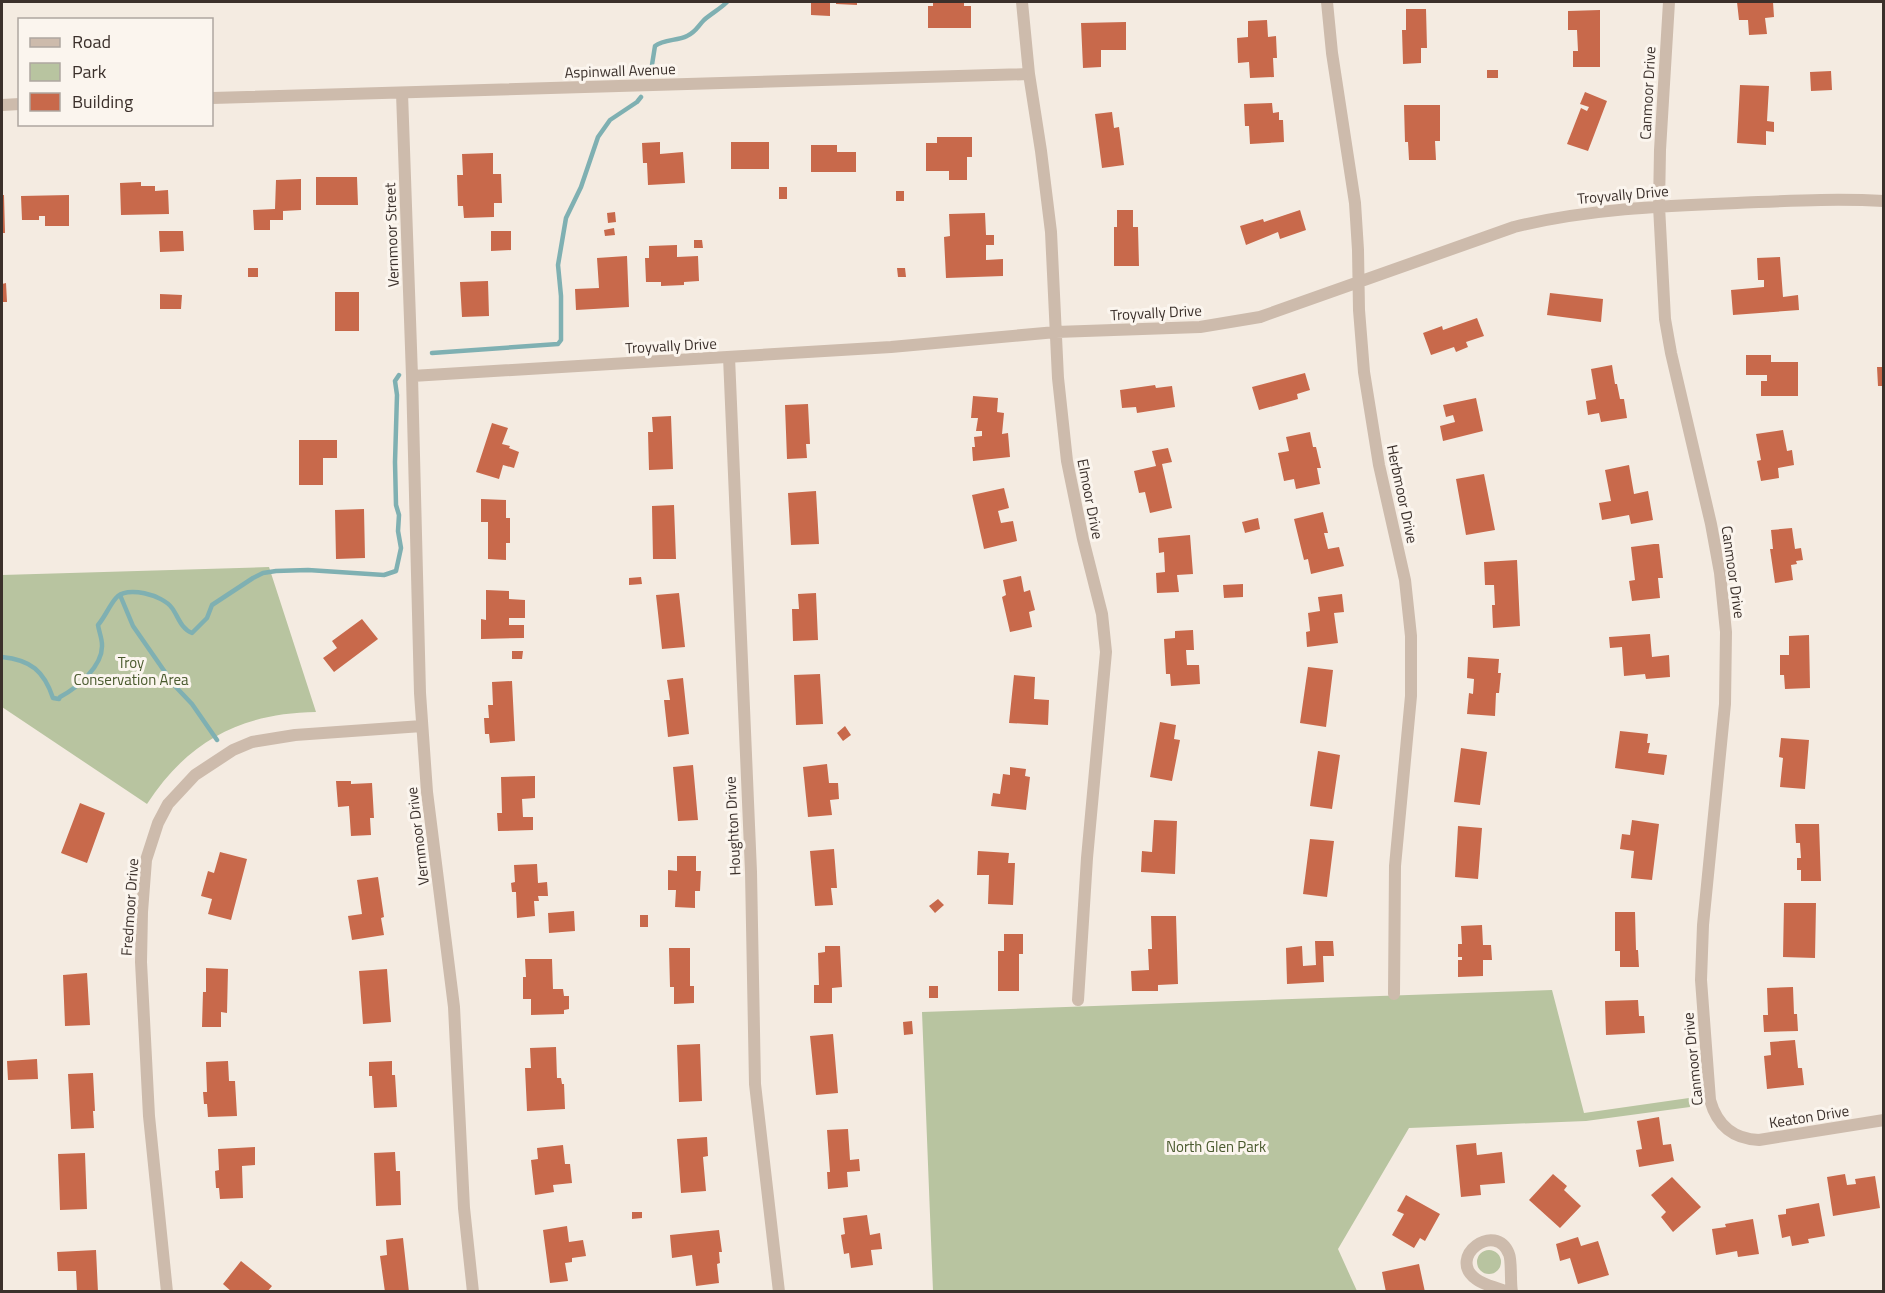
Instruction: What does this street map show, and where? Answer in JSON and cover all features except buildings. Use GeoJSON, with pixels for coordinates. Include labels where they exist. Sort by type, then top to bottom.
{"type":"FeatureCollection","features":[{"type":"Feature","properties":{"kind":"street","name":"Elmoor Drive"},"geometry":{"type":"LineString","coordinates":[[1022,2],[1029,74],[1048,204],[1067,460],[1083,539],[1102,614],[1106,652],[1087,858],[1078,1000]]}},
{"type":"Feature","properties":{"kind":"street","name":"Herbmoor Drive"},"geometry":{"type":"LineString","coordinates":[[1327,2],[1332,53],[1355,203],[1361,344],[1371,418],[1405,580],[1411,636],[1411,696],[1395,866],[1394,994]]}},
{"type":"Feature","properties":{"kind":"street","name":"Canmoor Drive"},"geometry":{"type":"LineString","coordinates":[[1669,2],[1661,106],[1659,206],[1665,319],[1711,524],[1720,573],[1726,632],[1725,704],[1703,925],[1701,980],[1710,1100],[1713,1111],[1723,1126],[1740,1137]]}},
{"type":"Feature","properties":{"kind":"street","name":"Aspinwall Avenue"},"geometry":{"type":"LineString","coordinates":[[213,98],[1029,74]]}},
{"type":"Feature","properties":{"kind":"street","name":"Vernmoor Street"},"geometry":{"type":"LineString","coordinates":[[402,93],[412,376]]}},
{"type":"Feature","properties":{"kind":"street"},"geometry":{"type":"LineString","coordinates":[[2,105],[18,104]]}},
{"type":"Feature","properties":{"kind":"street","name":"Troyvally Drive"},"geometry":{"type":"LineString","coordinates":[[412,376],[891,347],[1056,332],[1228,324],[1260,317],[1514,227],[1578,214],[1659,206],[1842,198],[1884,201]]}},
{"type":"Feature","properties":{"kind":"street","name":"Houghton Drive"},"geometry":{"type":"LineString","coordinates":[[729,357],[751,872],[754,1062],[758,1124],[779,1292]]}},
{"type":"Feature","properties":{"kind":"street","name":"Vernmoor Drive"},"geometry":{"type":"LineString","coordinates":[[412,376],[417,592],[426,792],[453,1008],[464,1208],[473,1292]]}},
{"type":"Feature","properties":{"kind":"street","name":"Fredmoor Drive"},"geometry":{"type":"LineString","coordinates":[[167,1292],[149,1116],[141,963],[146,860],[158,823],[168,804],[195,775],[232,750],[252,742],[295,735],[422,726]]}},
{"type":"Feature","properties":{"kind":"street","name":"Keaton Drive"},"geometry":{"type":"LineString","coordinates":[[1740,1137],[1759,1140],[1884,1120]]}},
{"type":"Feature","properties":{"kind":"street"},"geometry":{"type":"LineString","coordinates":[[1507,1292],[1480,1282],[1469,1272],[1467,1266],[1469,1254],[1479,1243],[1491,1240],[1505,1247],[1510,1254],[1512,1292]]}},
{"type":"Feature","properties":{"kind":"green space","name":"Troy Conservation Area"},"geometry":{"type":"Polygon","coordinates":[[[269,567],[316,712],[264,718],[240,725],[219,735],[199,747],[180,763],[147,804],[2,707],[2,575],[269,567]]]}},
{"type":"Feature","properties":{"kind":"green space","name":"North Glen Park"},"geometry":{"type":"Polygon","coordinates":[[[1552,990],[1584,1113],[1689,1098],[1690,1107],[1586,1121],[1409,1128],[1338,1249],[1357,1291],[933,1291],[922,1012],[1552,990]]]}},
{"type":"Feature","properties":{"kind":"green space"},"geometry":{"type":"Polygon","coordinates":[[[1489,1250],[1497,1254],[1501,1262],[1497,1270],[1489,1274],[1481,1270],[1477,1262],[1481,1254],[1489,1250]]]}},
{"type":"Feature","properties":{"kind":"waterway"},"geometry":{"type":"LineString","coordinates":[[651,71],[655,46],[662,42],[683,38],[695,31],[704,20],[727,2]]}},
{"type":"Feature","properties":{"kind":"waterway"},"geometry":{"type":"LineString","coordinates":[[432,353],[558,344],[561,340],[558,265],[566,218],[581,187],[598,137],[610,120],[641,97]]}},
{"type":"Feature","properties":{"kind":"waterway"},"geometry":{"type":"LineString","coordinates":[[2,657],[21,661],[35,668],[41,674],[53,698],[59,699],[88,676],[94,668],[102,645],[98,625],[121,594],[136,592],[161,599],[172,608],[182,625],[192,633],[207,618],[212,605],[263,573],[308,570],[384,575],[396,571],[401,548],[398,531],[399,515],[396,505],[395,462],[397,395],[395,381],[399,375]]}},
{"type":"Feature","properties":{"kind":"waterway"},"geometry":{"type":"LineString","coordinates":[[120,595],[133,626],[174,685],[192,704],[217,740]]}}]}
